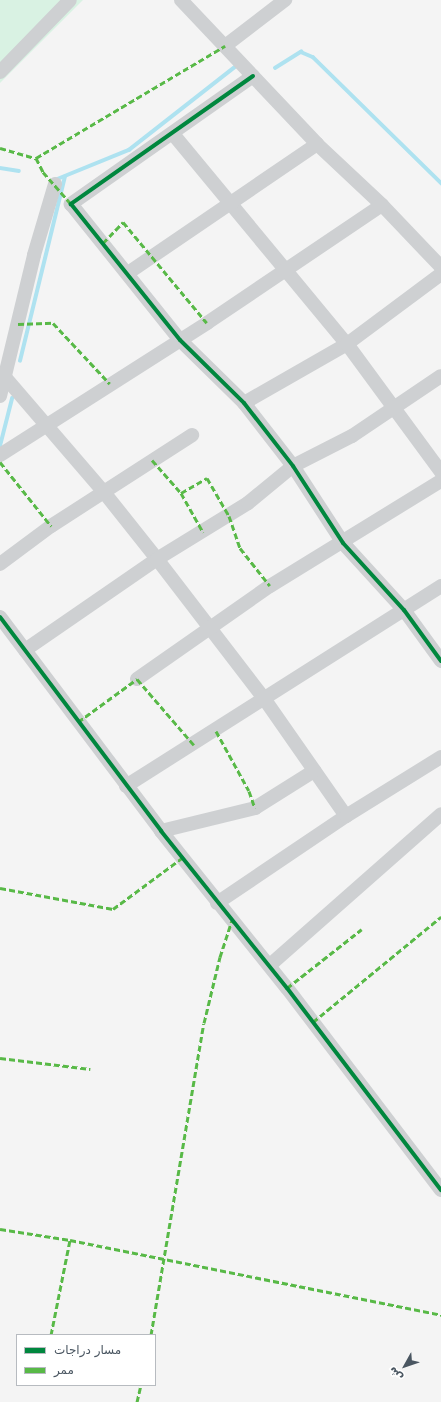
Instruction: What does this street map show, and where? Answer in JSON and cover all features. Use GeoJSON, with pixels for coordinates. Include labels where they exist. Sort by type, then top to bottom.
{"type":"FeatureCollection","features":[{"type":"Feature","properties":{"kind":"street"},"geometry":{"type":"LineString","coordinates":[[0,72],[70,0]]}},
{"type":"Feature","properties":{"kind":"street"},"geometry":{"type":"LineString","coordinates":[[181,0],[317,144],[382,205],[441,266]]}},
{"type":"Feature","properties":{"kind":"street"},"geometry":{"type":"LineString","coordinates":[[225,46],[285,0]]}},
{"type":"Feature","properties":{"kind":"street"},"geometry":{"type":"LineString","coordinates":[[253,76],[173,134],[71,204],[128,272],[180,340],[244,403],[293,466],[343,543],[404,610],[441,661]]}},
{"type":"Feature","properties":{"kind":"street"},"geometry":{"type":"LineString","coordinates":[[173,134],[285,272],[347,344],[441,472]]}},
{"type":"Feature","properties":{"kind":"street"},"geometry":{"type":"LineString","coordinates":[[128,272],[317,144]]}},
{"type":"Feature","properties":{"kind":"street"},"geometry":{"type":"LineString","coordinates":[[0,396],[34,255],[55,184]]}},
{"type":"Feature","properties":{"kind":"street"},"geometry":{"type":"LineString","coordinates":[[0,455],[285,272],[382,205]]}},
{"type":"Feature","properties":{"kind":"street"},"geometry":{"type":"LineString","coordinates":[[244,403],[347,344],[441,274]]}},
{"type":"Feature","properties":{"kind":"street"},"geometry":{"type":"LineString","coordinates":[[4,376],[47,424],[157,559],[263,697],[346,816]]}},
{"type":"Feature","properties":{"kind":"street"},"geometry":{"type":"LineString","coordinates":[[25,650],[157,559],[229,516],[293,466],[352,436],[441,376]]}},
{"type":"Feature","properties":{"kind":"street"},"geometry":{"type":"LineString","coordinates":[[0,564],[103,491],[192,435]]}},
{"type":"Feature","properties":{"kind":"street"},"geometry":{"type":"LineString","coordinates":[[136,679],[270,586],[343,543],[441,481]]}},
{"type":"Feature","properties":{"kind":"street"},"geometry":{"type":"LineString","coordinates":[[126,786],[216,731],[263,697],[441,586]]}},
{"type":"Feature","properties":{"kind":"street"},"geometry":{"type":"LineString","coordinates":[[0,617],[126,786],[217,903],[270,965],[441,1190]]}},
{"type":"Feature","properties":{"kind":"street"},"geometry":{"type":"LineString","coordinates":[[217,903],[346,816],[441,757]]}},
{"type":"Feature","properties":{"kind":"street"},"geometry":{"type":"LineString","coordinates":[[161,831],[255,808],[314,771]]}},
{"type":"Feature","properties":{"kind":"street"},"geometry":{"type":"LineString","coordinates":[[270,965],[441,814]]}},
{"type":"Feature","properties":{"kind":"green space"},"geometry":{"type":"Polygon","coordinates":[[[0,0],[83,0],[0,83],[0,0]]]}},
{"type":"Feature","properties":{"kind":"waterway"},"geometry":{"type":"LineString","coordinates":[[275,68],[301,52],[313,57],[441,183]]}},
{"type":"Feature","properties":{"kind":"waterway"},"geometry":{"type":"LineString","coordinates":[[55,180],[129,150],[235,67]]}},
{"type":"Feature","properties":{"kind":"waterway"},"geometry":{"type":"LineString","coordinates":[[0,168],[19,171]]}},
{"type":"Feature","properties":{"kind":"waterway"},"geometry":{"type":"LineString","coordinates":[[20,361],[65,177]]}},
{"type":"Feature","properties":{"kind":"waterway"},"geometry":{"type":"LineString","coordinates":[[0,446],[12,399]]}},
{"type":"Feature","properties":{"kind":"marked path"},"geometry":{"type":"LineString","coordinates":[[0,148],[36,158],[225,46]]}},
{"type":"Feature","properties":{"kind":"marked path"},"geometry":{"type":"LineString","coordinates":[[36,158],[43,172],[71,204]]}},
{"type":"Feature","properties":{"kind":"marked path"},"geometry":{"type":"LineString","coordinates":[[103,243],[123,222],[207,323]]}},
{"type":"Feature","properties":{"kind":"marked path"},"geometry":{"type":"LineString","coordinates":[[18,324],[53,323],[110,384]]}},
{"type":"Feature","properties":{"kind":"marked path"},"geometry":{"type":"LineString","coordinates":[[152,460],[181,493],[203,532]]}},
{"type":"Feature","properties":{"kind":"marked path"},"geometry":{"type":"LineString","coordinates":[[0,462],[51,526]]}},
{"type":"Feature","properties":{"kind":"marked path"},"geometry":{"type":"LineString","coordinates":[[181,493],[207,478],[229,516],[240,548],[270,586]]}},
{"type":"Feature","properties":{"kind":"marked path"},"geometry":{"type":"LineString","coordinates":[[78,722],[137,679],[194,745]]}},
{"type":"Feature","properties":{"kind":"marked path"},"geometry":{"type":"LineString","coordinates":[[216,731],[249,791],[255,808]]}},
{"type":"Feature","properties":{"kind":"marked path"},"geometry":{"type":"LineString","coordinates":[[0,888],[113,909],[182,858]]}},
{"type":"Feature","properties":{"kind":"marked path"},"geometry":{"type":"LineString","coordinates":[[313,1022],[441,917]]}},
{"type":"Feature","properties":{"kind":"marked path"},"geometry":{"type":"LineString","coordinates":[[151,1334],[204,1023],[220,957],[232,921]]}},
{"type":"Feature","properties":{"kind":"marked path"},"geometry":{"type":"LineString","coordinates":[[287,988],[362,929]]}},
{"type":"Feature","properties":{"kind":"marked path"},"geometry":{"type":"LineString","coordinates":[[0,1058],[90,1069]]}},
{"type":"Feature","properties":{"kind":"marked path"},"geometry":{"type":"LineString","coordinates":[[0,1229],[70,1240],[441,1315]]}},
{"type":"Feature","properties":{"kind":"marked path"},"geometry":{"type":"LineString","coordinates":[[51,1334],[70,1240]]}},
{"type":"Feature","properties":{"kind":"marked path"},"geometry":{"type":"LineString","coordinates":[[137,1402],[141,1386]]}},
{"type":"Feature","properties":{"kind":"cycle path"},"geometry":{"type":"LineString","coordinates":[[253,76],[71,204],[180,340],[244,403],[293,466],[343,543],[404,610],[441,661]]}},
{"type":"Feature","properties":{"kind":"cycle path"},"geometry":{"type":"LineString","coordinates":[[0,617],[161,831],[287,988],[441,1190]]}}]}
